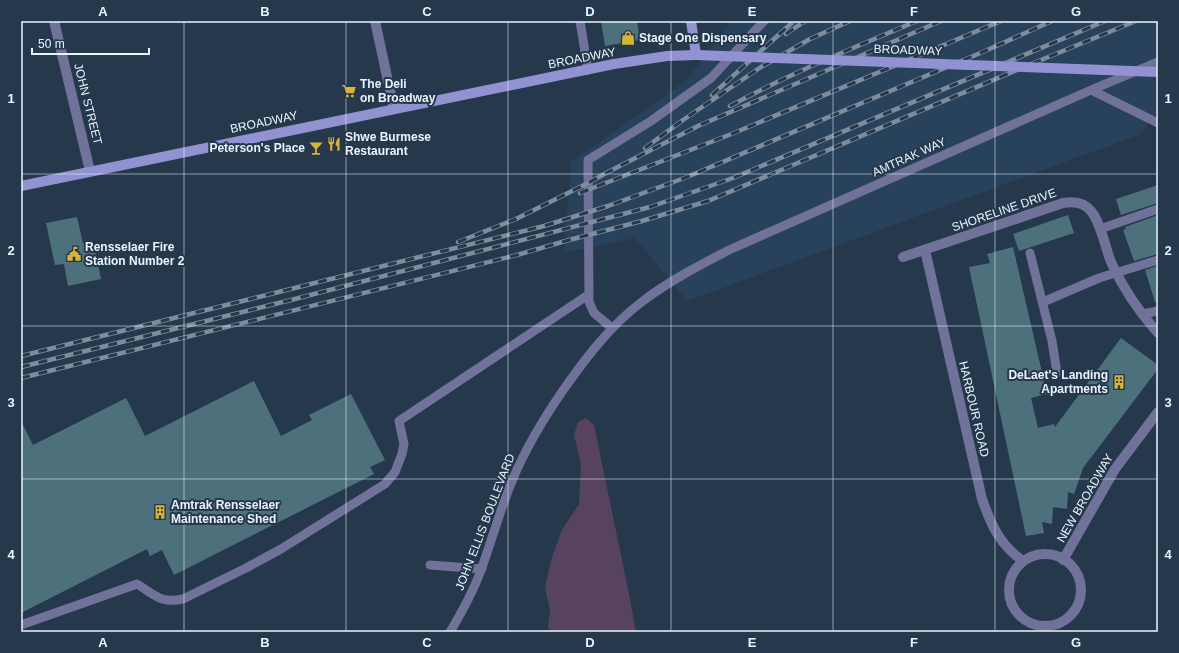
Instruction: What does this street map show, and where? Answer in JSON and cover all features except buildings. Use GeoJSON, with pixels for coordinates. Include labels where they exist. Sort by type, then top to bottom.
{"type":"FeatureCollection","features":[{"type":"Feature","properties":{"kind":"street","name":"JOHN STREET"},"geometry":{"type":"LineString","coordinates":[[54,21],[90,171]]}},
{"type":"Feature","properties":{"kind":"street"},"geometry":{"type":"LineString","coordinates":[[375,21],[394,109]]}},
{"type":"Feature","properties":{"kind":"street"},"geometry":{"type":"LineString","coordinates":[[691,21],[696,55]]}},
{"type":"Feature","properties":{"kind":"street","name":"BROADWAY"},"geometry":{"type":"LineString","coordinates":[[21,186],[614,64],[667,56],[696,55],[1158,72]]}},
{"type":"Feature","properties":{"kind":"street","name":"SHORELINE DRIVE"},"geometry":{"type":"LineString","coordinates":[[903,257],[1069,202],[1076,202],[1087,207],[1095,216],[1116,273],[1142,314],[1158,334]]}},
{"type":"Feature","properties":{"kind":"street","name":"HARBOUR ROAD"},"geometry":{"type":"LineString","coordinates":[[925,250],[982,500],[991,523],[1002,541],[1011,552],[1023,561]]}},
{"type":"Feature","properties":{"kind":"street","name":"NEW BROADWAY"},"geometry":{"type":"LineString","coordinates":[[1063,560],[1111,475],[1131,446],[1158,412]]}},
{"type":"Feature","properties":{"kind":"street","name":"NEW BROADWAY"},"geometry":{"type":"LineString","coordinates":[[1042,554],[1049,554],[1063,560],[1074,569],[1078,576],[1081,583],[1080,600],[1071,615],[1055,626],[1047,627],[1036,625],[1024,620],[1013,608],[1010,601],[1010,578],[1013,571],[1023,561],[1042,554]]}},
{"type":"Feature","properties":{"kind":"lane"},"geometry":{"type":"LineString","coordinates":[[580,21],[588,70]]}},
{"type":"Feature","properties":{"kind":"lane"},"geometry":{"type":"LineString","coordinates":[[612,328],[594,313],[590,307],[588,295],[588,160],[651,121],[710,78],[764,21]]}},
{"type":"Feature","properties":{"kind":"lane","name":"AMTRAK WAY"},"geometry":{"type":"LineString","coordinates":[[672,282],[711,259],[751,240],[1158,62]]}},
{"type":"Feature","properties":{"kind":"lane"},"geometry":{"type":"LineString","coordinates":[[1091,90],[1158,123]]}},
{"type":"Feature","properties":{"kind":"lane"},"geometry":{"type":"LineString","coordinates":[[1100,229],[1158,209]]}},
{"type":"Feature","properties":{"kind":"lane"},"geometry":{"type":"LineString","coordinates":[[1030,253],[1052,341],[1057,373]]}},
{"type":"Feature","properties":{"kind":"lane"},"geometry":{"type":"LineString","coordinates":[[1042,302],[1099,278],[1158,260]]}},
{"type":"Feature","properties":{"kind":"lane","name":"JOHN ELLIS BOULEVARD"},"geometry":{"type":"LineString","coordinates":[[450,632],[482,569],[503,503],[532,438],[574,375],[612,328],[642,301],[672,282]]}},
{"type":"Feature","properties":{"kind":"lane"},"geometry":{"type":"LineString","coordinates":[[21,625],[137,584],[164,600],[175,601],[183,599],[192,596],[281,550],[376,490],[391,478],[399,463],[404,444],[399,421],[588,295]]}},
{"type":"Feature","properties":{"kind":"lane"},"geometry":{"type":"LineString","coordinates":[[1142,314],[1158,311]]}},
{"type":"Feature","properties":{"kind":"lane"},"geometry":{"type":"LineString","coordinates":[[430,565],[482,569]]}},
{"type":"Feature","properties":{"kind":"shaded area"},"geometry":{"type":"Polygon","coordinates":[[[731,21],[1158,21],[1158,111],[1141,134],[687,301],[635,238],[564,253],[571,162],[687,80],[731,21]]]}},
{"type":"Feature","properties":{"kind":"shaded area"},"geometry":{"type":"Polygon","coordinates":[[[586,418],[594,425],[636,632],[552,632],[548,627],[550,611],[545,587],[552,557],[562,530],[579,504],[581,464],[574,435],[578,422],[586,418]]]}},
{"type":"Feature","properties":{"kind":"railway"},"geometry":{"type":"LineString","coordinates":[[712,95],[794,21]]}},
{"type":"Feature","properties":{"kind":"railway"},"geometry":{"type":"LineString","coordinates":[[786,34],[805,21]]}},
{"type":"Feature","properties":{"kind":"railway"},"geometry":{"type":"LineString","coordinates":[[645,148],[683,120],[761,67],[810,39],[850,21]]}},
{"type":"Feature","properties":{"kind":"railway"},"geometry":{"type":"LineString","coordinates":[[730,106],[799,72],[917,21]]}},
{"type":"Feature","properties":{"kind":"railway"},"geometry":{"type":"LineString","coordinates":[[458,242],[516,219],[698,126],[941,21]]}},
{"type":"Feature","properties":{"kind":"railway"},"geometry":{"type":"LineString","coordinates":[[580,193],[734,133],[1001,21]]}},
{"type":"Feature","properties":{"kind":"railway"},"geometry":{"type":"LineString","coordinates":[[21,356],[544,226],[608,206],[687,177],[985,51],[1052,21]]}},
{"type":"Feature","properties":{"kind":"railway"},"geometry":{"type":"LineString","coordinates":[[21,367],[291,300],[650,207],[733,178],[1105,21]]}},
{"type":"Feature","properties":{"kind":"railway"},"geometry":{"type":"LineString","coordinates":[[21,378],[517,255],[642,221],[708,201],[1136,21]]}},
{"type":"Feature","properties":{"kind":"place","name":"Stage One Dispensary"},"geometry":{"type":"Point","coordinates":[628,38]}},
{"type":"Feature","properties":{"kind":"place","name":"The Deli on Broadway"},"geometry":{"type":"Point","coordinates":[349,91]}},
{"type":"Feature","properties":{"kind":"place","name":"Shwe Burmese Restaurant"},"geometry":{"type":"Point","coordinates":[334,144]}},
{"type":"Feature","properties":{"kind":"place","name":"Peterson's Place"},"geometry":{"type":"Point","coordinates":[316,148]}},
{"type":"Feature","properties":{"kind":"place","name":"Rensselaer Fire Station Number 2"},"geometry":{"type":"Point","coordinates":[74,254]}},
{"type":"Feature","properties":{"kind":"place","name":"DeLaet's Landing Apartments"},"geometry":{"type":"Point","coordinates":[1119,382]}},
{"type":"Feature","properties":{"kind":"place","name":"Amtrak Rensselaer Maintenance Shed"},"geometry":{"type":"Point","coordinates":[160,512]}}]}
